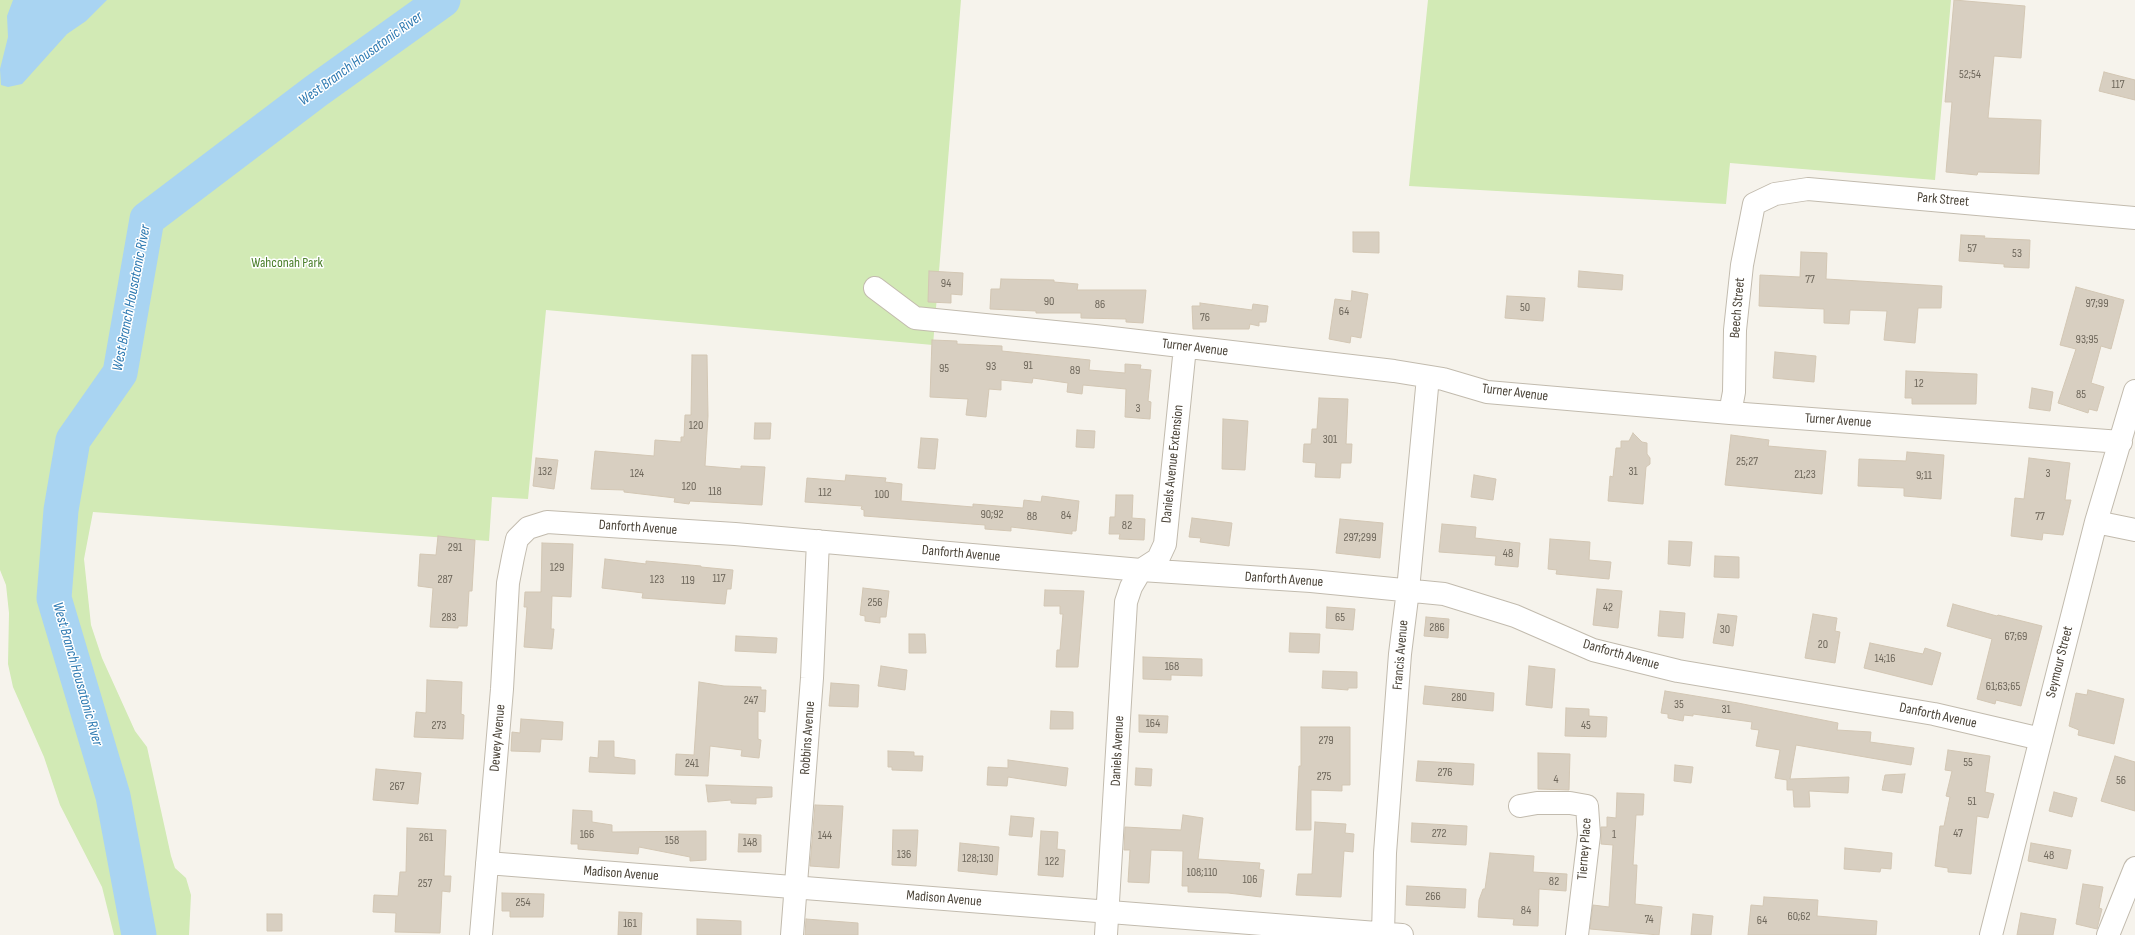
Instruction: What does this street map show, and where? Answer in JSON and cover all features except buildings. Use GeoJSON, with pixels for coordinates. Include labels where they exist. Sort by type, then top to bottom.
{"type":"FeatureCollection","features":[{"type":"Feature","properties":{"kind":"street","name":"Park Street"},"geometry":{"type":"LineString","coordinates":[[1754,204],[1775,194],[1808,189],[2135,218]]}},
{"type":"Feature","properties":{"kind":"street","name":"Beech Street"},"geometry":{"type":"LineString","coordinates":[[1730,413],[1734,392],[1735,330],[1742,265],[1754,204]]}},
{"type":"Feature","properties":{"kind":"street","name":"Turner Avenue"},"geometry":{"type":"LineString","coordinates":[[875,288],[915,318],[1185,347],[1428,377],[1487,392],[1730,413],[2121,442]]}},
{"type":"Feature","properties":{"kind":"street","name":"Daniels Avenue Extension"},"geometry":{"type":"LineString","coordinates":[[1141,570],[1158,558],[1165,544],[1185,347]]}},
{"type":"Feature","properties":{"kind":"street","name":"Francis Avenue"},"geometry":{"type":"LineString","coordinates":[[1389,934],[1385,853],[1400,654],[1408,590],[1428,377]]}},
{"type":"Feature","properties":{"kind":"street","name":"Seymour Street"},"geometry":{"type":"LineString","coordinates":[[1991,935],[2096,522],[2135,391]]}},
{"type":"Feature","properties":{"kind":"street","name":"Danforth Avenue"},"geometry":{"type":"LineString","coordinates":[[517,541],[528,528],[547,522],[735,534],[1141,570],[1310,581],[1444,594],[1516,616],[1594,650],[1670,669],[1934,714],[2041,739]]}},
{"type":"Feature","properties":{"kind":"street"},"geometry":{"type":"LineString","coordinates":[[2096,522],[2135,530]]}},
{"type":"Feature","properties":{"kind":"street","name":"Dewey Avenue"},"geometry":{"type":"LineString","coordinates":[[481,935],[508,583],[517,541]]}},
{"type":"Feature","properties":{"kind":"street","name":"Robbins Avenue"},"geometry":{"type":"LineString","coordinates":[[792,935],[797,887],[812,678],[818,541]]}},
{"type":"Feature","properties":{"kind":"street","name":"Daniels Avenue"},"geometry":{"type":"LineString","coordinates":[[1106,935],[1126,602],[1130,587],[1141,570]]}},
{"type":"Feature","properties":{"kind":"street","name":"Tierney Place"},"geometry":{"type":"LineString","coordinates":[[1520,806],[1537,803],[1570,803],[1587,806],[1589,834],[1577,935]]}},
{"type":"Feature","properties":{"kind":"street","name":"Madison Avenue"},"geometry":{"type":"LineString","coordinates":[[487,863],[1389,934]]}},
{"type":"Feature","properties":{"kind":"street"},"geometry":{"type":"LineString","coordinates":[[2108,935],[2135,868]]}},
{"type":"Feature","properties":{"kind":"green space","name":"Wahconah Park"},"geometry":{"type":"Polygon","coordinates":[[[0,0],[961,0],[933,345],[546,310],[528,499],[492,497],[489,541],[93,512],[84,559],[91,625],[102,658],[135,731],[147,747],[171,856],[175,868],[186,878],[191,895],[189,935],[114,935],[102,887],[60,805],[44,757],[13,687],[8,664],[9,613],[6,585],[0,570],[0,0]]]}},
{"type":"Feature","properties":{"kind":"green space"},"geometry":{"type":"Polygon","coordinates":[[[1428,0],[1951,0],[1935,180],[1730,163],[1726,204],[1409,186],[1428,0]]]}},
{"type":"Feature","properties":{"kind":"water"},"geometry":{"type":"Polygon","coordinates":[[[13,0],[107,0],[86,21],[67,34],[22,84],[8,87],[1,85],[0,69],[8,37],[7,16],[13,0]]]}},
{"type":"Feature","properties":{"kind":"waterway","name":"West Branch Housatonic River"},"geometry":{"type":"LineString","coordinates":[[139,935],[113,796],[54,598],[61,510],[73,440],[120,373],[147,219],[316,91],[443,0]]}}]}
